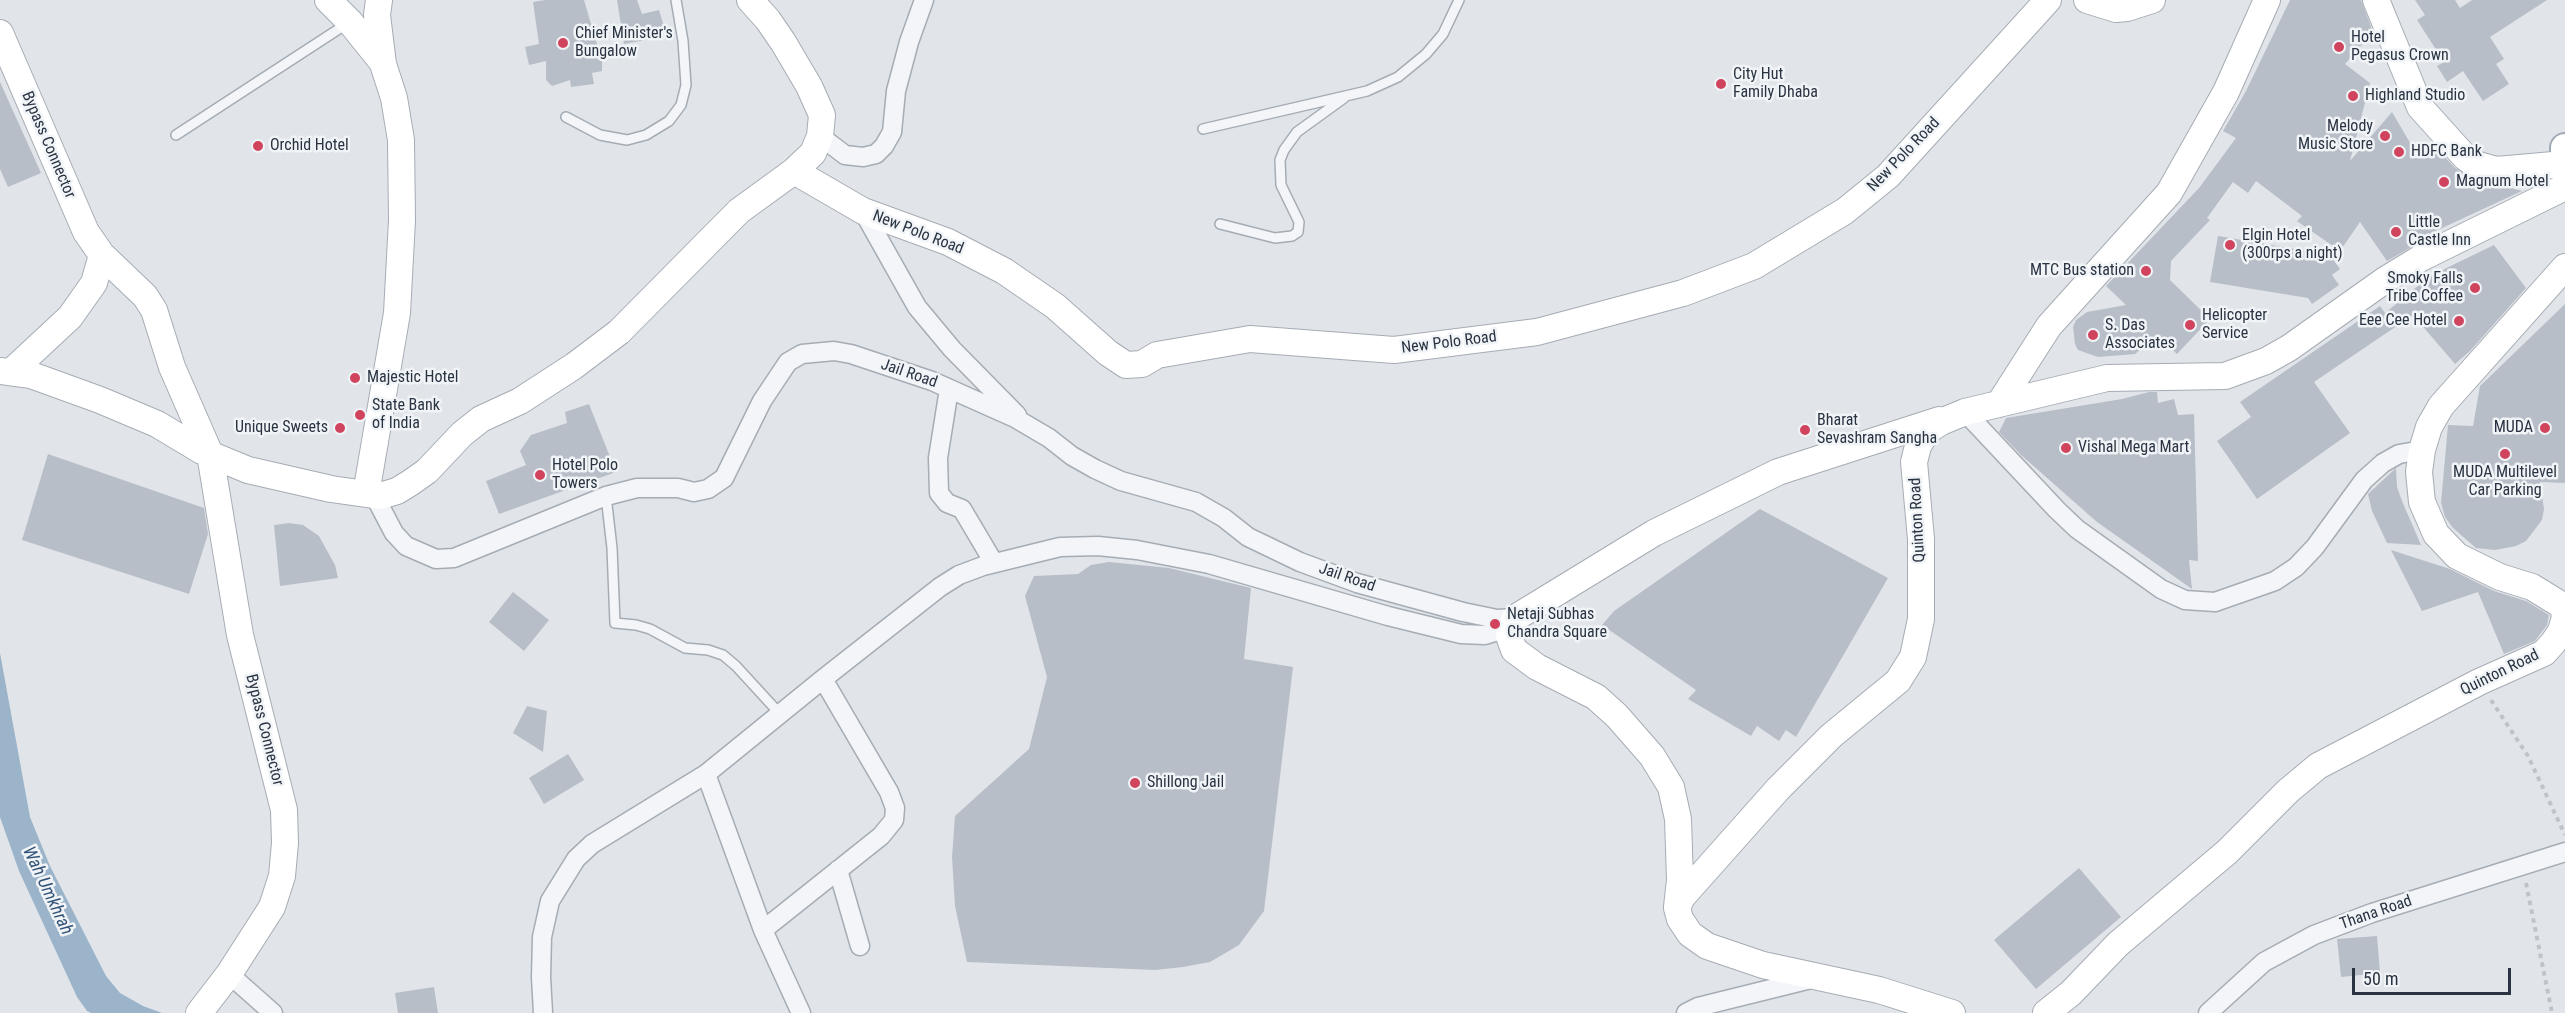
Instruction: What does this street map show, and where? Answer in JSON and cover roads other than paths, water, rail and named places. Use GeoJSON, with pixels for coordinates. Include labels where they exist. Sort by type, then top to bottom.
{"type":"FeatureCollection","features":[{"type":"Feature","properties":{"kind":"street"},"geometry":{"type":"LineString","coordinates":[[328,0],[350,22],[383,64]]}},
{"type":"Feature","properties":{"kind":"street"},"geometry":{"type":"LineString","coordinates":[[370,495],[397,313],[402,220],[401,140],[394,98],[383,64],[377,15],[379,0]]}},
{"type":"Feature","properties":{"kind":"street"},"geometry":{"type":"LineString","coordinates":[[6,371],[73,390],[157,424],[210,454],[248,470],[278,478],[370,495],[397,491],[427,471],[462,434],[481,419],[520,401],[619,332],[739,211],[794,171],[813,153],[820,136],[822,116],[809,86],[768,20],[750,0]]}},
{"type":"Feature","properties":{"kind":"street"},"geometry":{"type":"LineString","coordinates":[[820,136],[845,155],[870,156],[876,154],[884,146],[892,132],[896,91],[909,42],[924,0]]}},
{"type":"Feature","properties":{"kind":"street","name":"New Polo Road"},"geometry":{"type":"LineString","coordinates":[[794,171],[862,211],[948,242],[1005,271],[1055,306],[1108,353],[1126,364],[1142,364],[1157,355],[1250,339],[1394,350],[1538,332],[1683,293],[1754,266],[1836,217],[1888,176],[2048,0]]}},
{"type":"Feature","properties":{"kind":"street"},"geometry":{"type":"LineString","coordinates":[[2087,0],[2116,9],[2152,0]]}},
{"type":"Feature","properties":{"kind":"street"},"geometry":{"type":"LineString","coordinates":[[1999,404],[2049,326],[2169,193],[2226,92],[2267,0]]}},
{"type":"Feature","properties":{"kind":"street"},"geometry":{"type":"LineString","coordinates":[[2376,0],[2420,107],[2464,157],[2475,164],[2496,170],[2565,164]]}},
{"type":"Feature","properties":{"kind":"street","name":"Bypass Connector"},"geometry":{"type":"LineString","coordinates":[[0,33],[86,232],[102,255],[146,296],[154,310],[172,367],[210,454],[240,635],[284,810],[285,843],[282,876],[272,907],[223,982],[199,1013]]}},
{"type":"Feature","properties":{"kind":"street","name":"Quinton Road"},"geometry":{"type":"LineString","coordinates":[[1677,908],[1682,897],[1778,789],[1831,736],[1898,681],[1913,657],[1921,619],[1921,539],[1914,462],[1918,446],[1927,431],[1962,413],[2107,378],[2225,376],[2266,361],[2289,348],[2385,280],[2421,258],[2565,187]]}},
{"type":"Feature","properties":{"kind":"street"},"geometry":{"type":"LineString","coordinates":[[862,211],[916,307],[952,349],[1027,425]]}},
{"type":"Feature","properties":{"kind":"street"},"geometry":{"type":"LineString","coordinates":[[6,371],[70,317],[94,283],[102,255]]}},
{"type":"Feature","properties":{"kind":"street","name":"Quinton Road"},"geometry":{"type":"LineString","coordinates":[[2046,1013],[2071,993],[2131,932],[2227,852],[2318,766],[2479,682],[2544,653],[2561,632],[2565,617],[2563,606],[2532,587],[2500,577],[2457,556],[2436,534],[2422,502],[2419,472],[2422,450],[2429,427],[2441,405],[2565,267]]}},
{"type":"Feature","properties":{"kind":"street","name":"Jail Road"},"geometry":{"type":"LineString","coordinates":[[370,495],[394,533],[406,546],[436,559],[464,555],[606,496],[637,488],[678,488],[694,492],[718,484],[731,467],[762,401],[788,362],[802,354],[818,351],[850,354],[950,389],[1027,425],[1072,456],[1121,482],[1196,502],[1224,518],[1248,537],[1310,565],[1357,583],[1463,612],[1514,621]]}},
{"type":"Feature","properties":{"kind":"street"},"geometry":{"type":"LineString","coordinates":[[950,389],[938,458],[939,494],[947,503],[962,509],[994,563]]}},
{"type":"Feature","properties":{"kind":"street"},"geometry":{"type":"LineString","coordinates":[[543,1013],[542,937],[550,901],[576,859],[592,844],[706,774],[940,587],[959,575],[994,563],[1060,547],[1098,546],[1137,550],[1209,564],[1388,616],[1461,634],[1485,635],[1501,630],[1654,533],[1778,472],[1962,413],[2077,529],[2162,589],[2185,600],[2215,602],[2275,581],[2296,567],[2315,547],[2364,480],[2383,463],[2399,454],[2422,450]]}},
{"type":"Feature","properties":{"kind":"street"},"geometry":{"type":"LineString","coordinates":[[1514,621],[1509,636],[1514,650],[1537,667],[1596,697],[1617,716],[1652,756],[1671,787],[1678,819],[1680,880],[1677,908],[1680,919],[1690,934],[1707,946],[1763,965],[1879,990],[1952,1013]]}},
{"type":"Feature","properties":{"kind":"street"},"geometry":{"type":"LineString","coordinates":[[763,930],[881,836],[894,820],[895,808],[889,792],[823,679]]}},
{"type":"Feature","properties":{"kind":"street"},"geometry":{"type":"LineString","coordinates":[[706,774],[763,930],[801,1013]]}},
{"type":"Feature","properties":{"kind":"street","name":"Thana Road"},"geometry":{"type":"LineString","coordinates":[[2208,1013],[2264,962],[2314,935],[2372,913],[2565,852]]}},
{"type":"Feature","properties":{"kind":"street"},"geometry":{"type":"LineString","coordinates":[[838,870],[860,946]]}},
{"type":"Feature","properties":{"kind":"street"},"geometry":{"type":"LineString","coordinates":[[1686,1013],[1698,1007],[1820,977]]}},
{"type":"Feature","properties":{"kind":"street"},"geometry":{"type":"LineString","coordinates":[[223,982],[273,1013]]}},
{"type":"Feature","properties":{"kind":"lane"},"geometry":{"type":"LineString","coordinates":[[566,117],[600,135],[627,140],[646,135],[669,121],[681,105],[686,85],[683,41],[676,0]]}},
{"type":"Feature","properties":{"kind":"lane"},"geometry":{"type":"LineString","coordinates":[[1203,129],[1367,91],[1398,77],[1426,54],[1443,34],[1459,0]]}},
{"type":"Feature","properties":{"kind":"lane"},"geometry":{"type":"LineString","coordinates":[[176,135],[350,22]]}},
{"type":"Feature","properties":{"kind":"lane"},"geometry":{"type":"LineString","coordinates":[[1220,224],[1275,238],[1292,236],[1298,232],[1299,222],[1281,185],[1280,160],[1296,132],[1349,95]]}},
{"type":"Feature","properties":{"kind":"lane"},"geometry":{"type":"LineString","coordinates":[[606,496],[612,548],[615,624],[636,625],[650,629],[685,648],[708,650],[723,655],[780,714]]}},
{"type":"Feature","properties":{"kind":"water","name":"Wah Umkhrah"},"geometry":{"type":"Polygon","coordinates":[[[0,653],[30,817],[50,866],[106,976],[120,993],[143,1006],[162,1013],[91,1013],[87,1011],[77,997],[19,871],[0,817],[0,653]]]}},
{"type":"Feature","properties":{"kind":"place","name":"Chief Minister's Bungalow"},"geometry":{"type":"Point","coordinates":[563,43]}},
{"type":"Feature","properties":{"kind":"place","name":"Hotel Pegasus Crown"},"geometry":{"type":"Point","coordinates":[2339,47]}},
{"type":"Feature","properties":{"kind":"place","name":"City Hut Family Dhaba"},"geometry":{"type":"Point","coordinates":[1721,84]}},
{"type":"Feature","properties":{"kind":"place","name":"Highland Studio"},"geometry":{"type":"Point","coordinates":[2353,96]}},
{"type":"Feature","properties":{"kind":"place","name":"Melody Music Store"},"geometry":{"type":"Point","coordinates":[2385,136]}},
{"type":"Feature","properties":{"kind":"place","name":"Orchid Hotel"},"geometry":{"type":"Point","coordinates":[258,146]}},
{"type":"Feature","properties":{"kind":"place","name":"HDFC Bank"},"geometry":{"type":"Point","coordinates":[2399,152]}},
{"type":"Feature","properties":{"kind":"place","name":"Magnum Hotel"},"geometry":{"type":"Point","coordinates":[2444,182]}},
{"type":"Feature","properties":{"kind":"place","name":"Little Castle Inn"},"geometry":{"type":"Point","coordinates":[2396,232]}},
{"type":"Feature","properties":{"kind":"place","name":"Elgin Hotel (300rps a night)"},"geometry":{"type":"Point","coordinates":[2230,245]}},
{"type":"Feature","properties":{"kind":"place","name":"MTC Bus station"},"geometry":{"type":"Point","coordinates":[2146,271]}},
{"type":"Feature","properties":{"kind":"place","name":"Smoky Falls Tribe Coffee"},"geometry":{"type":"Point","coordinates":[2475,288]}},
{"type":"Feature","properties":{"kind":"place","name":"Eee Cee Hotel"},"geometry":{"type":"Point","coordinates":[2459,321]}},
{"type":"Feature","properties":{"kind":"place","name":"Helicopter Service"},"geometry":{"type":"Point","coordinates":[2190,325]}},
{"type":"Feature","properties":{"kind":"place","name":"S. Das Associates"},"geometry":{"type":"Point","coordinates":[2093,335]}},
{"type":"Feature","properties":{"kind":"place","name":"Majestic Hotel"},"geometry":{"type":"Point","coordinates":[355,378]}},
{"type":"Feature","properties":{"kind":"place","name":"State Bank of India"},"geometry":{"type":"Point","coordinates":[360,415]}},
{"type":"Feature","properties":{"kind":"place","name":"Unique Sweets"},"geometry":{"type":"Point","coordinates":[340,428]}},
{"type":"Feature","properties":{"kind":"place","name":"MUDA"},"geometry":{"type":"Point","coordinates":[2545,428]}},
{"type":"Feature","properties":{"kind":"place","name":"Bharat Sevashram Sangha"},"geometry":{"type":"Point","coordinates":[1805,430]}},
{"type":"Feature","properties":{"kind":"place","name":"Vishal Mega Mart"},"geometry":{"type":"Point","coordinates":[2066,448]}},
{"type":"Feature","properties":{"kind":"place","name":"MUDA Multilevel Car Parking"},"geometry":{"type":"Point","coordinates":[2505,454]}},
{"type":"Feature","properties":{"kind":"place","name":"Hotel Polo Towers"},"geometry":{"type":"Point","coordinates":[540,475]}},
{"type":"Feature","properties":{"kind":"place","name":"Netaji Subhas Chandra Square"},"geometry":{"type":"Point","coordinates":[1495,624]}},
{"type":"Feature","properties":{"kind":"place","name":"Shillong Jail"},"geometry":{"type":"Point","coordinates":[1135,783]}}]}
